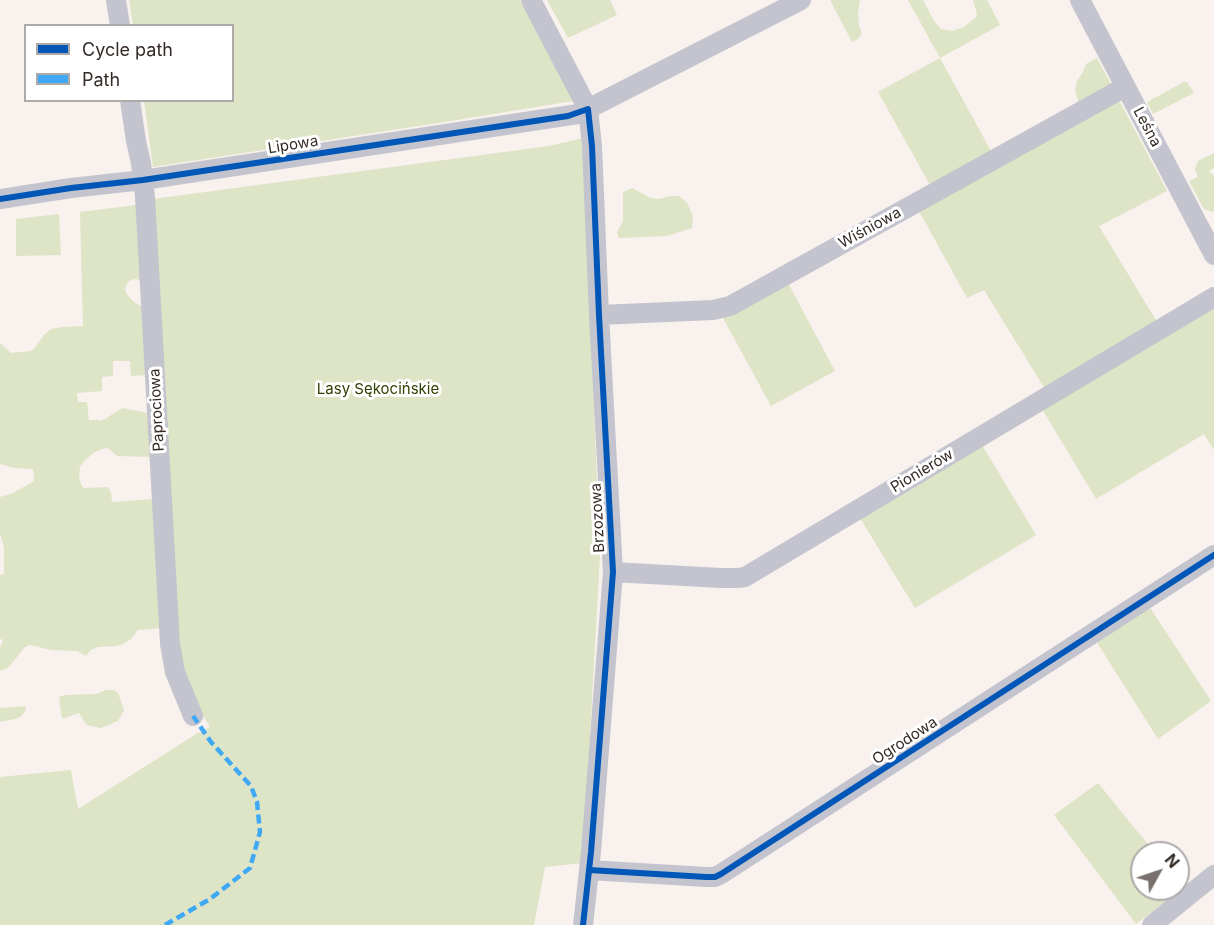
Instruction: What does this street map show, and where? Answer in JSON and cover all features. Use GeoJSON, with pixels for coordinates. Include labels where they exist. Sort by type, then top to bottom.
{"type":"FeatureCollection","features":[{"type":"Feature","properties":{"kind":"street"},"geometry":{"type":"LineString","coordinates":[[116,0],[120,24]]}},
{"type":"Feature","properties":{"kind":"street","name":"Brzozowa"},"geometry":{"type":"LineString","coordinates":[[531,0],[588,110],[592,146],[598,315],[613,572],[583,925]]}},
{"type":"Feature","properties":{"kind":"street","name":"Lipowa"},"geometry":{"type":"LineString","coordinates":[[0,199],[143,180],[568,116],[588,110],[801,0]]}},
{"type":"Feature","properties":{"kind":"street","name":"Leśna"},"geometry":{"type":"LineString","coordinates":[[1080,0],[1214,255]]}},
{"type":"Feature","properties":{"kind":"street","name":"Wiśniowa"},"geometry":{"type":"LineString","coordinates":[[598,315],[713,310],[730,306],[1125,87]]}},
{"type":"Feature","properties":{"kind":"street","name":"Paprociowa"},"geometry":{"type":"LineString","coordinates":[[130,102],[143,180],[150,268],[170,644],[175,672],[193,716]]}},
{"type":"Feature","properties":{"kind":"street","name":"Pionierów"},"geometry":{"type":"LineString","coordinates":[[613,572],[721,578],[745,577],[1214,297]]}},
{"type":"Feature","properties":{"kind":"street","name":"Ogrodowa"},"geometry":{"type":"LineString","coordinates":[[589,870],[706,877],[721,874],[1214,555]]}},
{"type":"Feature","properties":{"kind":"street"},"geometry":{"type":"LineString","coordinates":[[1152,925],[1214,875]]}},
{"type":"Feature","properties":{"kind":"green space"},"geometry":{"type":"Polygon","coordinates":[[[129,0],[520,0],[573,101],[153,167],[144,102],[234,102],[234,24],[133,24],[129,0]]]}},
{"type":"Feature","properties":{"kind":"green space"},"geometry":{"type":"Polygon","coordinates":[[[547,0],[610,0],[617,15],[568,38],[547,0]]]}},
{"type":"Feature","properties":{"kind":"green space"},"geometry":{"type":"Polygon","coordinates":[[[830,0],[860,0],[858,14],[861,35],[858,39],[852,42],[830,0]]]}},
{"type":"Feature","properties":{"kind":"green space"},"geometry":{"type":"Polygon","coordinates":[[[908,0],[923,0],[941,29],[952,31],[964,27],[975,18],[977,14],[973,0],[987,0],[1000,25],[940,58],[908,0]]]}},
{"type":"Feature","properties":{"kind":"green space"},"geometry":{"type":"Polygon","coordinates":[[[940,58],[991,151],[930,185],[878,92],[940,58]]]}},
{"type":"Feature","properties":{"kind":"green space"},"geometry":{"type":"Polygon","coordinates":[[[1097,58],[1112,86],[1079,104],[1075,90],[1077,81],[1086,64],[1097,58]]]}},
{"type":"Feature","properties":{"kind":"green space"},"geometry":{"type":"Polygon","coordinates":[[[1187,82],[1194,93],[1153,114],[1147,102],[1187,82]]]}},
{"type":"Feature","properties":{"kind":"green space"},"geometry":{"type":"Polygon","coordinates":[[[1119,100],[1167,191],[1099,226],[1157,322],[1045,389],[984,290],[967,298],[919,211],[1119,100]]]}},
{"type":"Feature","properties":{"kind":"green space","name":"Lasy Sękocińskie"},"geometry":{"type":"Polygon","coordinates":[[[583,138],[600,555],[583,863],[545,867],[534,925],[0,925],[0,777],[71,770],[78,809],[210,727],[185,676],[176,628],[153,199],[549,146],[583,138]]]}},
{"type":"Feature","properties":{"kind":"green space"},"geometry":{"type":"Polygon","coordinates":[[[1214,153],[1214,168],[1209,171],[1214,176],[1214,212],[1204,209],[1189,181],[1198,177],[1195,169],[1198,161],[1214,153]]]}},
{"type":"Feature","properties":{"kind":"green space"},"geometry":{"type":"Polygon","coordinates":[[[632,188],[651,198],[678,196],[683,199],[693,216],[692,228],[667,236],[619,238],[617,232],[623,221],[623,192],[632,188]]]}},
{"type":"Feature","properties":{"kind":"green space"},"geometry":{"type":"Polygon","coordinates":[[[136,205],[141,280],[129,281],[125,288],[130,298],[142,307],[146,375],[131,376],[130,361],[113,361],[113,376],[102,377],[102,391],[77,393],[78,402],[87,402],[89,420],[105,419],[122,408],[149,413],[151,457],[117,456],[108,448],[102,449],[85,460],[80,467],[79,476],[84,488],[108,487],[112,502],[154,499],[161,628],[138,630],[131,639],[123,644],[98,647],[86,656],[77,651],[51,650],[30,645],[25,647],[8,668],[0,671],[0,648],[3,640],[0,639],[0,575],[4,574],[4,547],[0,534],[0,497],[13,493],[34,481],[33,469],[14,468],[0,464],[0,343],[11,353],[30,351],[51,329],[83,326],[80,212],[136,205]]]}},
{"type":"Feature","properties":{"kind":"green space"},"geometry":{"type":"Polygon","coordinates":[[[59,214],[61,255],[16,256],[16,219],[59,214]]]}},
{"type":"Feature","properties":{"kind":"green space"},"geometry":{"type":"Polygon","coordinates":[[[787,281],[835,371],[771,406],[723,318],[787,281]]]}},
{"type":"Feature","properties":{"kind":"green space"},"geometry":{"type":"Polygon","coordinates":[[[1214,306],[1214,450],[1204,434],[1096,499],[1042,409],[1214,306]]]}},
{"type":"Feature","properties":{"kind":"green space"},"geometry":{"type":"Polygon","coordinates":[[[982,445],[1036,535],[915,608],[860,518],[982,445]]]}},
{"type":"Feature","properties":{"kind":"green space"},"geometry":{"type":"Polygon","coordinates":[[[1149,606],[1211,701],[1158,739],[1096,641],[1149,606]]]}},
{"type":"Feature","properties":{"kind":"green space"},"geometry":{"type":"Polygon","coordinates":[[[114,690],[118,693],[124,710],[118,721],[101,728],[86,724],[79,713],[62,719],[59,697],[96,694],[114,690]]]}},
{"type":"Feature","properties":{"kind":"green space"},"geometry":{"type":"Polygon","coordinates":[[[26,706],[25,712],[20,717],[0,722],[0,708],[26,706]]]}},
{"type":"Feature","properties":{"kind":"green space"},"geometry":{"type":"Polygon","coordinates":[[[1098,783],[1145,841],[1130,841],[1130,901],[1167,901],[1136,924],[1054,815],[1098,783]]]}},
{"type":"Feature","properties":{"kind":"marked path"},"geometry":{"type":"LineString","coordinates":[[165,925],[210,899],[250,868],[260,832],[257,802],[251,786],[211,742],[193,716]]}},
{"type":"Feature","properties":{"kind":"cycle path"},"geometry":{"type":"LineString","coordinates":[[0,199],[143,180],[568,116],[588,109],[592,146],[613,572],[583,925]]}},
{"type":"Feature","properties":{"kind":"cycle path"},"geometry":{"type":"LineString","coordinates":[[589,870],[706,877],[721,874],[1214,555]]}}]}
